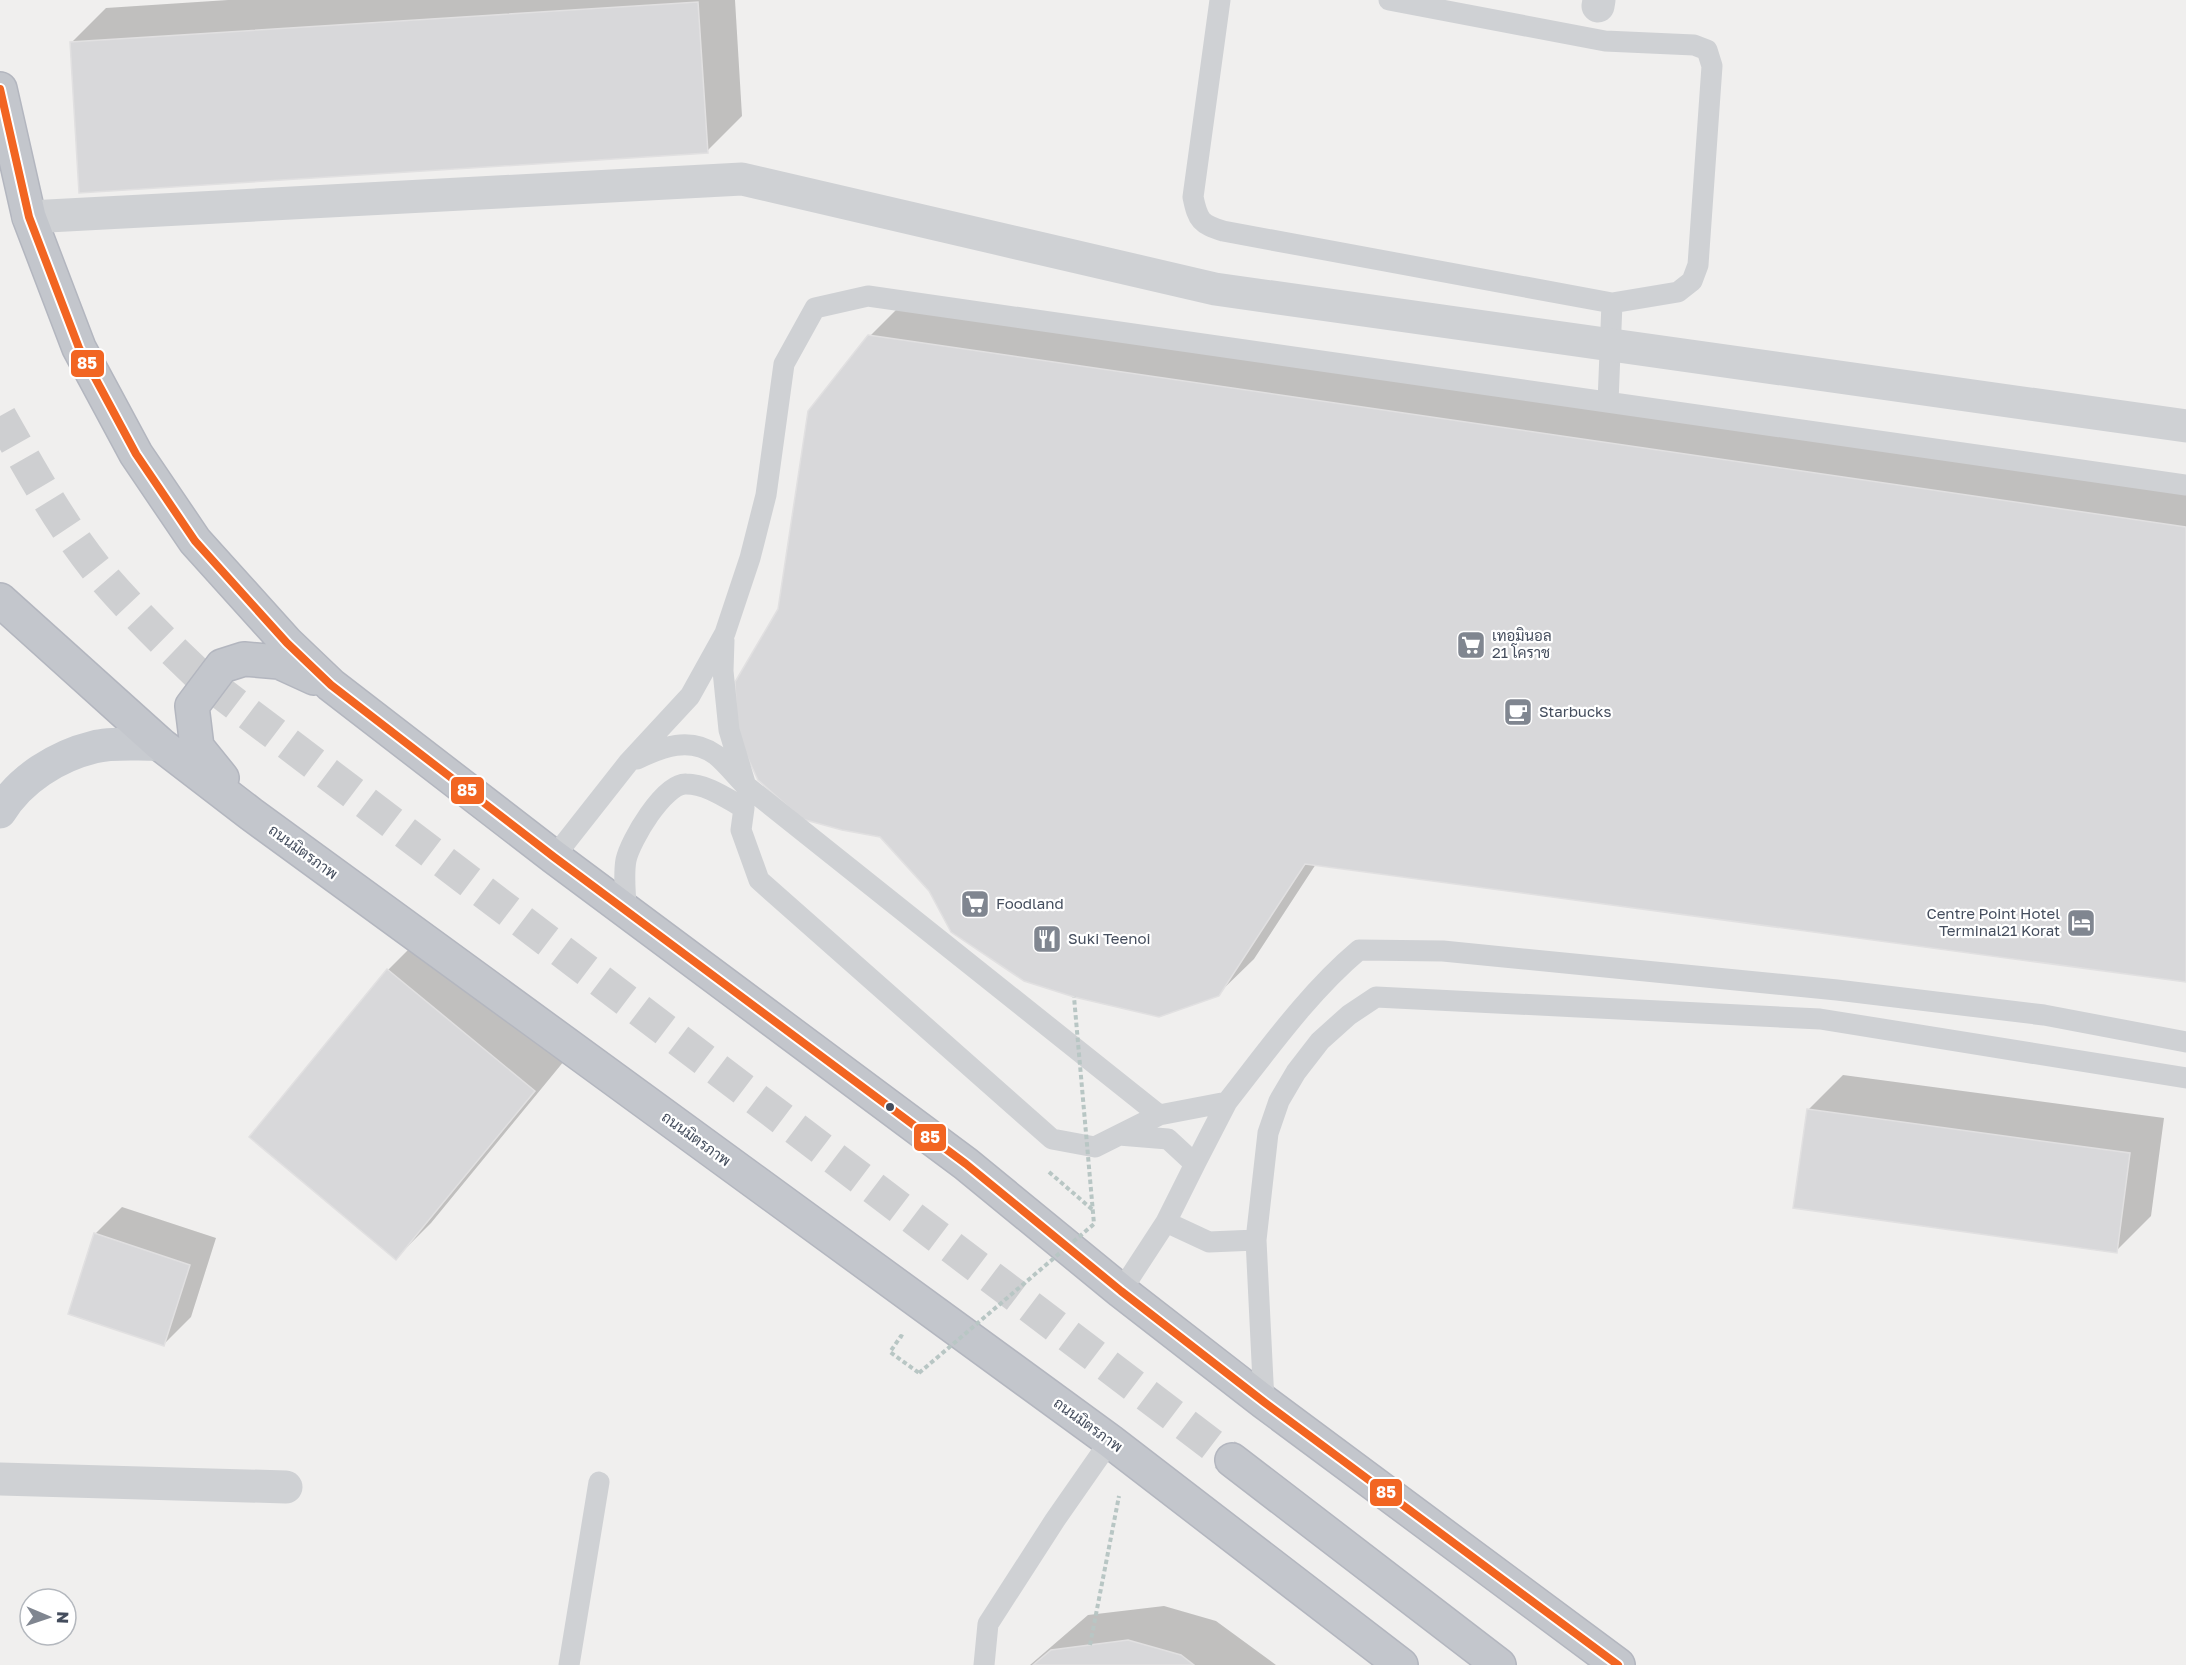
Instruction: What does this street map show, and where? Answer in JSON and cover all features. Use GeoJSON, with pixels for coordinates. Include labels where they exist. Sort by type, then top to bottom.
{"type":"FeatureCollection","features":[{"type":"Feature","properties":{"kind":"highway"},"geometry":{"type":"LineString","coordinates":[[0,89],[29,217],[80,348],[136,454],[195,541],[287,643],[331,685],[554,857],[966,1164],[1121,1291],[1264,1402],[1618,1665]]}},
{"type":"Feature","properties":{"kind":"highway","name":"ถนนมิตรภาพ"},"geometry":{"type":"LineString","coordinates":[[0,600],[160,744],[251,814],[1110,1442],[1401,1665]]}},
{"type":"Feature","properties":{"kind":"highway"},"geometry":{"type":"LineString","coordinates":[[251,814],[197,747],[192,706],[222,666],[244,659],[279,662],[331,685]]}},
{"type":"Feature","properties":{"kind":"highway"},"geometry":{"type":"LineString","coordinates":[[1232,1460],[1499,1665]]}},
{"type":"Feature","properties":{"kind":"main road"},"geometry":{"type":"LineString","coordinates":[[0,812],[8,799],[36,774],[62,758],[96,746],[160,744]]}},
{"type":"Feature","properties":{"kind":"street"},"geometry":{"type":"LineString","coordinates":[[29,217],[742,179],[1215,289],[2186,426]]}},
{"type":"Feature","properties":{"kind":"street"},"geometry":{"type":"LineString","coordinates":[[0,1479],[285,1487]]}},
{"type":"Feature","properties":{"kind":"lane"},"geometry":{"type":"LineString","coordinates":[[1220,0],[1193,197],[1196,212],[1205,225],[1223,231],[1612,303],[1677,292],[1692,281],[1698,265],[1712,66],[1707,50],[1694,45],[1605,41],[1389,0]]}},
{"type":"Feature","properties":{"kind":"lane"},"geometry":{"type":"LineString","coordinates":[[554,857],[628,763],[690,696],[724,633],[750,558],[766,495],[784,364],[815,309],[868,296],[2186,485]]}},
{"type":"Feature","properties":{"kind":"lane"},"geometry":{"type":"LineString","coordinates":[[1608,402],[1612,303]]}},
{"type":"Feature","properties":{"kind":"lane"},"geometry":{"type":"LineString","coordinates":[[724,633],[723,671],[729,730],[745,785],[741,830],[759,880],[1052,1139],[1095,1147],[1159,1115],[1227,1102]]}},
{"type":"Feature","properties":{"kind":"lane"},"geometry":{"type":"LineString","coordinates":[[628,763],[659,748],[689,744],[715,754],[745,785],[1159,1115]]}},
{"type":"Feature","properties":{"kind":"lane"},"geometry":{"type":"LineString","coordinates":[[626,911],[626,860],[644,822],[666,793],[682,783],[704,786],[744,808]]}},
{"type":"Feature","properties":{"kind":"lane"},"geometry":{"type":"LineString","coordinates":[[1121,1291],[1166,1222],[1227,1102],[1322,985],[1336,969],[1359,950],[1443,951],[1837,990],[2044,1015],[2186,1042]]}},
{"type":"Feature","properties":{"kind":"lane"},"geometry":{"type":"LineString","coordinates":[[1264,1402],[1256,1240],[1268,1132],[1279,1101],[1296,1072],[1320,1041],[1349,1015],[1376,997],[1820,1019],[2186,1078]]}},
{"type":"Feature","properties":{"kind":"lane"},"geometry":{"type":"LineString","coordinates":[[1118,1135],[1168,1139],[1195,1164]]}},
{"type":"Feature","properties":{"kind":"lane"},"geometry":{"type":"LineString","coordinates":[[1166,1222],[1209,1242],[1256,1240]]}},
{"type":"Feature","properties":{"kind":"lane"},"geometry":{"type":"LineString","coordinates":[[984,1665],[988,1624],[1049,1528],[1110,1442]]}},
{"type":"Feature","properties":{"kind":"lane"},"geometry":{"type":"LineString","coordinates":[[569,1665],[599,1482]]}},
{"type":"Feature","properties":{"kind":"path"},"geometry":{"type":"LineString","coordinates":[[901,1336],[890,1352],[919,1373],[1094,1224],[1074,997]]}},
{"type":"Feature","properties":{"kind":"building"},"geometry":{"type":"Polygon","coordinates":[[[698,2],[708,153],[79,193],[70,42],[698,2]]]}},
{"type":"Feature","properties":{"kind":"building","name":"เทอมินอล 21 โคราช"},"geometry":{"type":"Polygon","coordinates":[[[868,335],[2186,527],[2186,982],[1305,864],[1219,996],[1159,1017],[1074,997],[1024,981],[951,932],[929,891],[880,837],[802,819],[758,780],[737,735],[735,682],[778,609],[808,411],[868,335]]]}},
{"type":"Feature","properties":{"kind":"building"},"geometry":{"type":"Polygon","coordinates":[[[387,969],[535,1091],[396,1260],[249,1137],[387,969]]]}},
{"type":"Feature","properties":{"kind":"building"},"geometry":{"type":"Polygon","coordinates":[[[1807,1109],[2130,1153],[2117,1253],[1793,1208],[1807,1109]]]}},
{"type":"Feature","properties":{"kind":"building"},"geometry":{"type":"Polygon","coordinates":[[[94,1233],[190,1265],[164,1346],[68,1314],[94,1233]]]}},
{"type":"Feature","properties":{"kind":"building"},"geometry":{"type":"Polygon","coordinates":[[[1128,1640],[1181,1655],[1194,1665],[1033,1665],[1051,1650],[1128,1640]]]}},
{"type":"Feature","properties":{"kind":"tunnel"},"geometry":{"type":"LineString","coordinates":[[0,416],[34,476],[84,553],[123,600],[204,680],[1232,1460]]}},
{"type":"Feature","properties":{"kind":"transit line","name":"85"},"geometry":{"type":"LineString","coordinates":[[0,89],[29,217],[79,348],[136,454],[195,541],[287,643],[331,685],[554,857],[966,1164],[1121,1291],[1264,1402],[1618,1665]]}},
{"type":"Feature","properties":{"kind":"place","name":"เทอมินอล 21 โคราช"},"geometry":{"type":"Point","coordinates":[1471,645]}},
{"type":"Feature","properties":{"kind":"place","name":"Starbucks"},"geometry":{"type":"Point","coordinates":[1518,712]}},
{"type":"Feature","properties":{"kind":"place","name":"Foodland"},"geometry":{"type":"Point","coordinates":[975,904]}},
{"type":"Feature","properties":{"kind":"place","name":"Centre Point Hotel Terminal21 Korat"},"geometry":{"type":"Point","coordinates":[2081,923]}},
{"type":"Feature","properties":{"kind":"place","name":"Suki Teenoi"},"geometry":{"type":"Point","coordinates":[1047,939]}}]}
